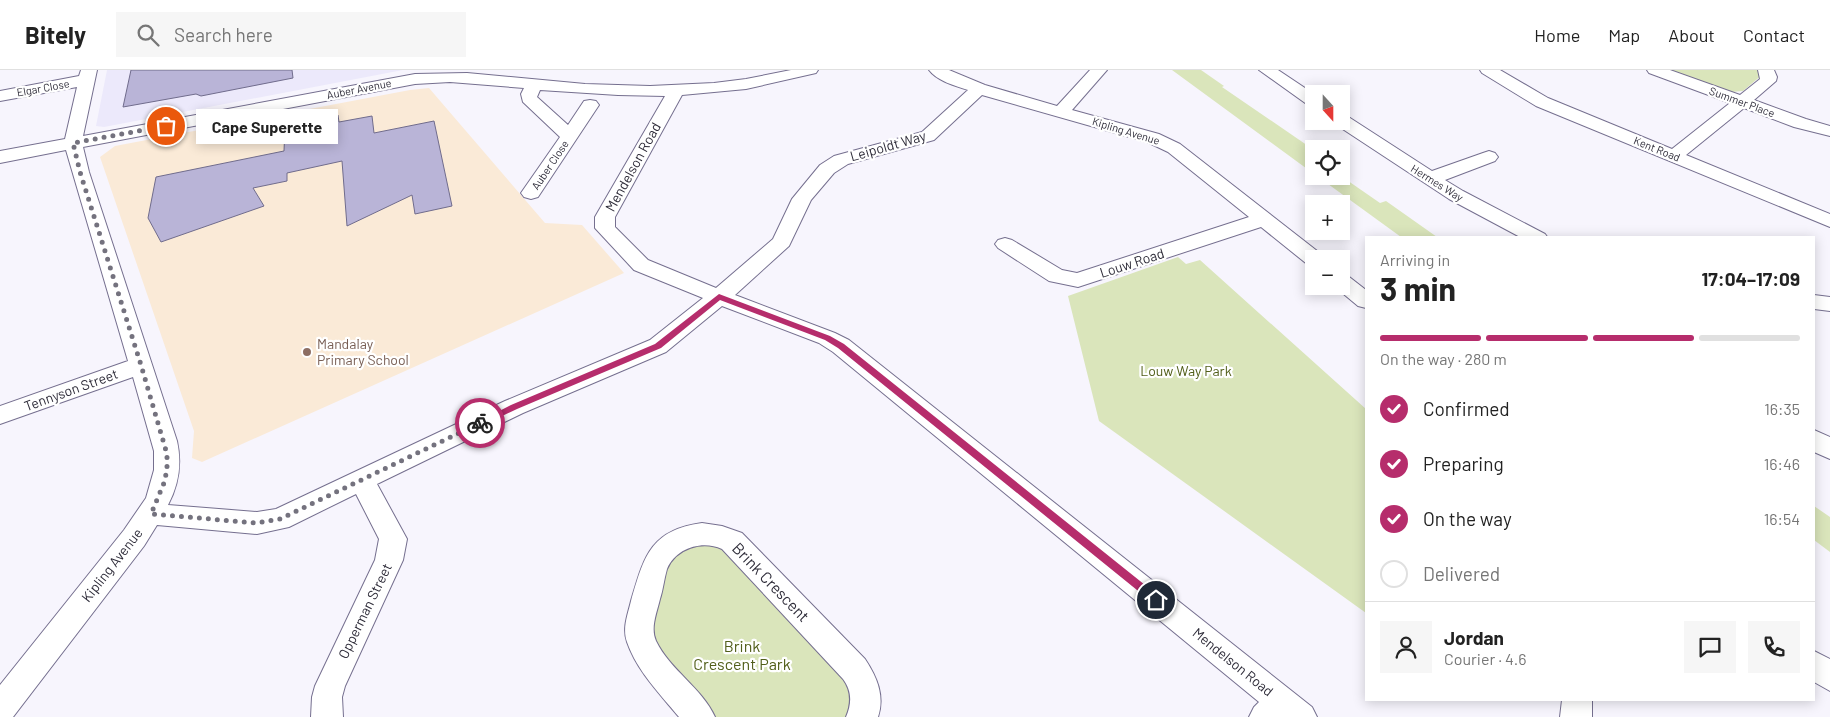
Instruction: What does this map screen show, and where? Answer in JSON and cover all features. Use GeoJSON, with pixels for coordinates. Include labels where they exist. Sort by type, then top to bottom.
{"type":"FeatureCollection","features":[{"type":"Feature","properties":{"kind":"street","name":"Auber Avenue"},"geometry":{"type":"LineString","coordinates":[[0,157],[425,74],[600,90],[676,91],[732,87],[777,79],[810,70]]}},
{"type":"Feature","properties":{"kind":"street","name":"Kipling Avenue"},"geometry":{"type":"LineString","coordinates":[[938,70],[956,80],[979,89],[1153,138],[1174,148],[1305,252]]}},
{"type":"Feature","properties":{"kind":"street"},"geometry":{"type":"LineString","coordinates":[[1061,112],[1099,70]]}},
{"type":"Feature","properties":{"kind":"street"},"geometry":{"type":"LineString","coordinates":[[1267,70],[1305,95]]}},
{"type":"Feature","properties":{"kind":"street","name":"Kent Road"},"geometry":{"type":"LineString","coordinates":[[1488,70],[1542,102],[1830,221]]}},
{"type":"Feature","properties":{"kind":"street","name":"Summer Place"},"geometry":{"type":"LineString","coordinates":[[1655,70],[1800,123],[1830,131]]}},
{"type":"Feature","properties":{"kind":"street"},"geometry":{"type":"LineString","coordinates":[[1674,156],[1770,79],[1766,70]]}},
{"type":"Feature","properties":{"kind":"street"},"geometry":{"type":"LineString","coordinates":[[73,143],[88,75]]}},
{"type":"Feature","properties":{"kind":"street","name":"Elgar Close"},"geometry":{"type":"LineString","coordinates":[[0,96],[88,75]]}},
{"type":"Feature","properties":{"kind":"street","name":"Auber Close"},"geometry":{"type":"LineString","coordinates":[[535,85],[529,94],[530,98],[569,136]]}},
{"type":"Feature","properties":{"kind":"street","name":"Leipoldt Way"},"geometry":{"type":"LineString","coordinates":[[151,514],[257,523],[272,522],[514,407],[658,346],[719,297],[782,242],[802,199],[827,168],[841,160],[928,136],[979,89]]}},
{"type":"Feature","properties":{"kind":"street","name":"Mendelson Road"},"geometry":{"type":"LineString","coordinates":[[676,91],[607,212],[604,222],[605,228],[641,266],[818,334],[841,346],[1282,712]]}},
{"type":"Feature","properties":{"kind":"street","name":"Auber Close"},"geometry":{"type":"LineString","coordinates":[[531,193],[590,105]]}},
{"type":"Feature","properties":{"kind":"street","name":"Hermes Way"},"geometry":{"type":"LineString","coordinates":[[1350,126],[1479,208],[1534,236]]}},
{"type":"Feature","properties":{"kind":"street","name":"Kipling Avenue"},"geometry":{"type":"LineString","coordinates":[[0,709],[151,514],[164,483],[167,470],[167,454],[80,172],[73,143]]}},
{"type":"Feature","properties":{"kind":"street"},"geometry":{"type":"LineString","coordinates":[[1430,178],[1489,157]]}},
{"type":"Feature","properties":{"kind":"street","name":"Louw Road"},"geometry":{"type":"LineString","coordinates":[[1005,244],[1056,276],[1078,280],[1264,219]]}},
{"type":"Feature","properties":{"kind":"street"},"geometry":{"type":"LineString","coordinates":[[1350,289],[1365,301]]}},
{"type":"Feature","properties":{"kind":"street"},"geometry":{"type":"LineString","coordinates":[[1815,302],[1830,304]]}},
{"type":"Feature","properties":{"kind":"street","name":"Tennyson Street"},"geometry":{"type":"LineString","coordinates":[[0,416],[141,365]]}},
{"type":"Feature","properties":{"kind":"street"},"geometry":{"type":"LineString","coordinates":[[1815,440],[1830,450]]}},
{"type":"Feature","properties":{"kind":"street","name":"Opperman Street"},"geometry":{"type":"LineString","coordinates":[[327,717],[327,697],[330,686],[390,560],[393,546],[390,533],[362,480]]}},
{"type":"Feature","properties":{"kind":"street","name":"Brink Crescent"},"geometry":{"type":"LineString","coordinates":[[699,717],[644,650],[639,629],[654,567],[659,558],[677,541],[700,534],[717,535],[732,541],[854,669],[866,690],[866,702],[862,717]]}},
{"type":"Feature","properties":{"kind":"street"},"geometry":{"type":"LineString","coordinates":[[1815,665],[1830,677]]}},
{"type":"Feature","properties":{"kind":"street"},"geometry":{"type":"LineString","coordinates":[[1576,717],[1577,701]]}},
{"type":"Feature","properties":{"kind":"shaded area"},"geometry":{"type":"Polygon","coordinates":[[[107,70],[403,70],[104,127],[96,126],[107,70]]]}},
{"type":"Feature","properties":{"kind":"shaded area","name":"Mandalay Primary School"},"geometry":{"type":"Polygon","coordinates":[[[429,88],[545,223],[582,225],[624,273],[202,462],[192,458],[194,431],[100,157],[115,146],[429,88]]]}},
{"type":"Feature","properties":{"kind":"green space"},"geometry":{"type":"Polygon","coordinates":[[[1172,70],[1201,70],[1224,86],[1222,87],[1305,144],[1305,167],[1172,70]]]}},
{"type":"Feature","properties":{"kind":"green space"},"geometry":{"type":"Polygon","coordinates":[[[1666,70],[1760,70],[1762,75],[1743,91],[1731,92],[1666,70]]]}},
{"type":"Feature","properties":{"kind":"green space"},"geometry":{"type":"Polygon","coordinates":[[[1350,182],[1380,203],[1386,201],[1436,236],[1400,236],[1350,200],[1350,195],[1343,195],[1329,185],[1350,185],[1350,182]]]}},
{"type":"Feature","properties":{"kind":"green space","name":"Louw Way Park"},"geometry":{"type":"Polygon","coordinates":[[[1178,257],[1186,264],[1200,260],[1365,408],[1365,612],[1099,421],[1068,296],[1178,257]]]}},
{"type":"Feature","properties":{"kind":"green space"},"geometry":{"type":"Polygon","coordinates":[[[1815,507],[1830,517],[1830,552],[1815,541],[1815,507]]]}},
{"type":"Feature","properties":{"kind":"green space","name":"Brink Crescent Park"},"geometry":{"type":"Polygon","coordinates":[[[717,543],[852,688],[851,717],[714,717],[652,640],[650,634],[666,565],[685,547],[717,543]]]}},
{"type":"Feature","properties":{"kind":"building"},"geometry":{"type":"Polygon","coordinates":[[[131,70],[292,70],[293,78],[201,96],[196,94],[123,107],[131,70]]]}},
{"type":"Feature","properties":{"kind":"building"},"geometry":{"type":"Polygon","coordinates":[[[338,115],[339,122],[372,116],[374,133],[434,121],[452,206],[415,214],[412,195],[347,226],[342,161],[287,173],[287,181],[253,188],[264,206],[161,242],[148,218],[156,177],[284,151],[285,126],[338,115]]]}},
{"type":"Feature","properties":{"kind":"way so far"},"geometry":{"type":"LineString","coordinates":[[166,126],[73,143],[80,172],[167,454],[167,470],[164,483],[151,514],[257,523],[272,522],[480,423]]}},
{"type":"Feature","properties":{"kind":"place","name":"Cape Superette"},"geometry":{"type":"Point","coordinates":[166,126]}},
{"type":"Feature","properties":{"kind":"place","name":"Mandalay Primary School"},"geometry":{"type":"Point","coordinates":[307,352]}},
{"type":"Feature","properties":{"kind":"route"},"geometry":{"type":"LineString","coordinates":[[480,423],[658,346],[719,297],[827,338],[841,346],[862,361],[1156,600]]}}]}
